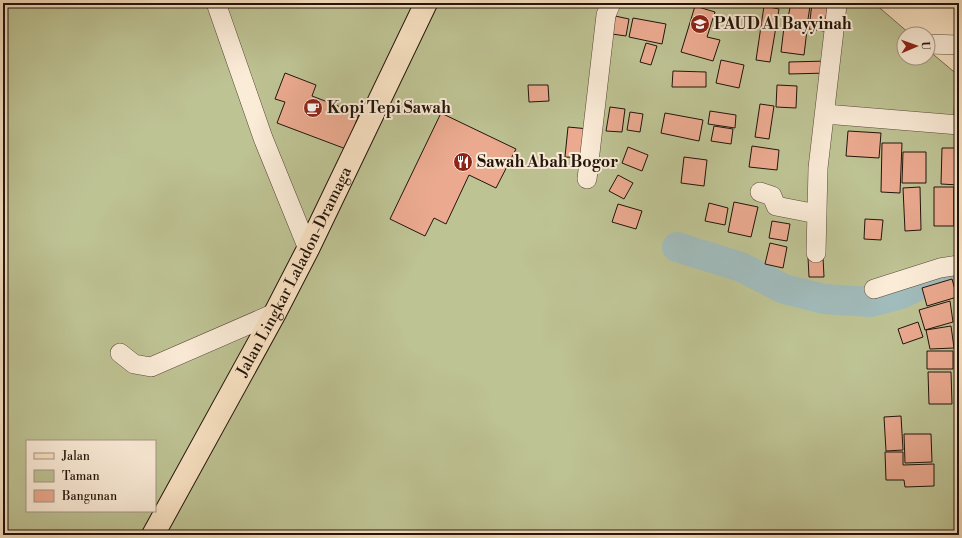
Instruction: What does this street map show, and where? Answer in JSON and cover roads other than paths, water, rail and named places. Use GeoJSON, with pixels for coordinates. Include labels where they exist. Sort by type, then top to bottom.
{"type":"FeatureCollection","features":[{"type":"Feature","properties":{"kind":"main road","name":"Jalan Lingkar Laladon-Dramaga"},"geometry":{"type":"LineString","coordinates":[[153,535],[275,314],[308,249],[426,3]]}},
{"type":"Feature","properties":{"kind":"street"},"geometry":{"type":"LineString","coordinates":[[216,3],[263,138],[308,249]]}},
{"type":"Feature","properties":{"kind":"street"},"geometry":{"type":"LineString","coordinates":[[587,179],[606,15],[611,3]]}},
{"type":"Feature","properties":{"kind":"street"},"geometry":{"type":"LineString","coordinates":[[816,253],[818,168],[837,5]]}},
{"type":"Feature","properties":{"kind":"street"},"geometry":{"type":"LineString","coordinates":[[936,44],[959,45]]}},
{"type":"Feature","properties":{"kind":"street"},"geometry":{"type":"LineString","coordinates":[[825,114],[959,126]]}},
{"type":"Feature","properties":{"kind":"street"},"geometry":{"type":"LineString","coordinates":[[760,192],[772,196],[776,206],[817,214]]}},
{"type":"Feature","properties":{"kind":"street"},"geometry":{"type":"LineString","coordinates":[[874,289],[940,268],[959,265]]}},
{"type":"Feature","properties":{"kind":"street"},"geometry":{"type":"LineString","coordinates":[[120,353],[134,364],[151,368],[275,314]]}},
{"type":"Feature","properties":{"kind":"waterway"},"geometry":{"type":"LineString","coordinates":[[677,247],[741,267],[784,289],[824,299],[871,302],[901,294],[922,284],[959,274]]}},
{"type":"Feature","properties":{"kind":"place","name":"PAUD Al Bayyinah"},"geometry":{"type":"Point","coordinates":[700,24]}},
{"type":"Feature","properties":{"kind":"place","name":"Kopi Tepi Sawah"},"geometry":{"type":"Point","coordinates":[313,108]}},
{"type":"Feature","properties":{"kind":"place","name":"Sawah Abah Bogor"},"geometry":{"type":"Point","coordinates":[463,162]}}]}
